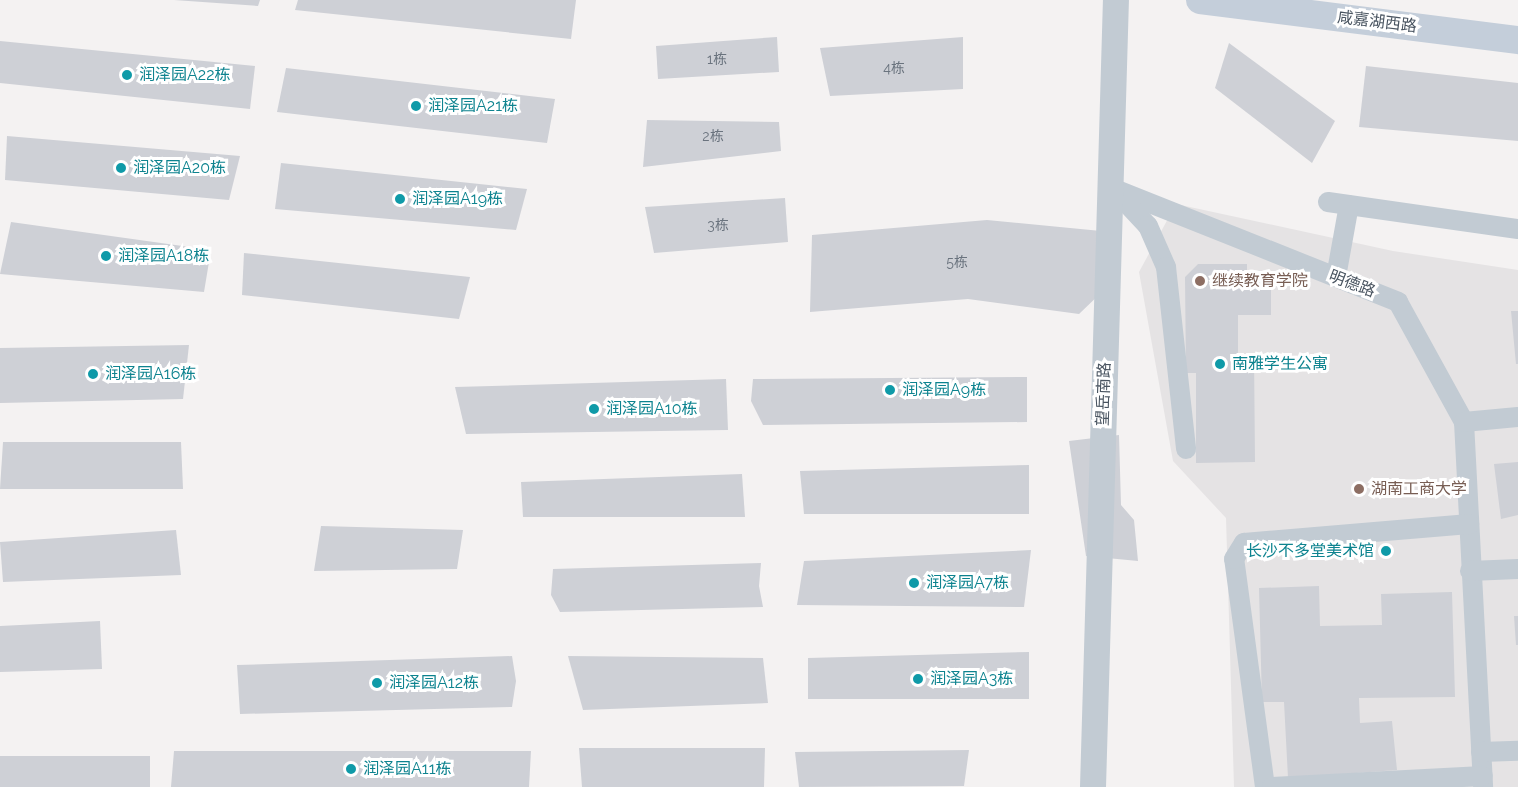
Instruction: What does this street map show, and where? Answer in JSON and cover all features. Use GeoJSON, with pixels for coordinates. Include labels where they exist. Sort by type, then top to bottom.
{"type":"FeatureCollection","features":[{"type":"Feature","properties":{"kind":"main road","name":"咸嘉湖西路"},"geometry":{"type":"LineString","coordinates":[[1200,0],[1518,40]]}},
{"type":"Feature","properties":{"kind":"street","name":"望岳南路"},"geometry":{"type":"LineString","coordinates":[[1093,787],[1095,604],[1113,188],[1116,0]]}},
{"type":"Feature","properties":{"kind":"street","name":"明德路"},"geometry":{"type":"LineString","coordinates":[[1113,188],[1398,302],[1464,422]]}},
{"type":"Feature","properties":{"kind":"street"},"geometry":{"type":"LineString","coordinates":[[1113,188],[1148,226],[1166,267],[1186,449]]}},
{"type":"Feature","properties":{"kind":"street"},"geometry":{"type":"LineString","coordinates":[[1328,202],[1518,230]]}},
{"type":"Feature","properties":{"kind":"street"},"geometry":{"type":"LineString","coordinates":[[1336,278],[1349,205]]}},
{"type":"Feature","properties":{"kind":"street"},"geometry":{"type":"LineString","coordinates":[[1272,787],[1483,782],[1470,572],[1464,422],[1518,417]]}},
{"type":"Feature","properties":{"kind":"street"},"geometry":{"type":"LineString","coordinates":[[1266,787],[1234,559],[1244,543],[1469,524]]}},
{"type":"Feature","properties":{"kind":"street"},"geometry":{"type":"LineString","coordinates":[[1470,572],[1518,569]]}},
{"type":"Feature","properties":{"kind":"street"},"geometry":{"type":"LineString","coordinates":[[1481,752],[1518,751]]}},
{"type":"Feature","properties":{"kind":"shaded area","name":"湖南工商大学"},"geometry":{"type":"Polygon","coordinates":[[[1176,204],[1393,251],[1518,270],[1518,787],[1234,787],[1226,518],[1173,461],[1139,272],[1176,204]]]}},
{"type":"Feature","properties":{"kind":"building"},"geometry":{"type":"Polygon","coordinates":[[[174,0],[260,0],[258,6],[174,0]]]}},
{"type":"Feature","properties":{"kind":"building"},"geometry":{"type":"Polygon","coordinates":[[[298,0],[576,0],[571,39],[295,10],[298,0]]]}},
{"type":"Feature","properties":{"kind":"building"},"geometry":{"type":"Polygon","coordinates":[[[777,37],[779,72],[658,79],[656,46],[777,37]]]}},
{"type":"Feature","properties":{"kind":"building"},"geometry":{"type":"Polygon","coordinates":[[[963,37],[963,89],[830,96],[820,48],[963,37]]]}},
{"type":"Feature","properties":{"kind":"building","name":"润泽园A22栋"},"geometry":{"type":"Polygon","coordinates":[[[0,41],[255,66],[250,109],[0,83],[0,41]]]}},
{"type":"Feature","properties":{"kind":"building"},"geometry":{"type":"Polygon","coordinates":[[[1229,43],[1335,121],[1312,163],[1215,88],[1229,43]]]}},
{"type":"Feature","properties":{"kind":"building"},"geometry":{"type":"Polygon","coordinates":[[[1366,66],[1518,83],[1518,141],[1359,127],[1366,66]]]}},
{"type":"Feature","properties":{"kind":"building","name":"润泽园A21栋"},"geometry":{"type":"Polygon","coordinates":[[[286,68],[555,99],[547,143],[277,112],[286,68]]]}},
{"type":"Feature","properties":{"kind":"building"},"geometry":{"type":"Polygon","coordinates":[[[647,120],[779,122],[781,151],[643,167],[647,120]]]}},
{"type":"Feature","properties":{"kind":"building","name":"润泽园A20栋"},"geometry":{"type":"Polygon","coordinates":[[[7,136],[240,156],[229,200],[5,180],[7,136]]]}},
{"type":"Feature","properties":{"kind":"building","name":"润泽园A19栋"},"geometry":{"type":"Polygon","coordinates":[[[281,163],[527,189],[516,230],[275,209],[281,163]]]}},
{"type":"Feature","properties":{"kind":"building"},"geometry":{"type":"Polygon","coordinates":[[[785,198],[788,242],[654,253],[645,207],[785,198]]]}},
{"type":"Feature","properties":{"kind":"building"},"geometry":{"type":"Polygon","coordinates":[[[987,220],[1101,231],[1104,290],[1079,314],[968,299],[810,312],[812,235],[987,220]]]}},
{"type":"Feature","properties":{"kind":"building","name":"润泽园A18栋"},"geometry":{"type":"Polygon","coordinates":[[[11,222],[211,250],[204,292],[0,274],[11,222]]]}},
{"type":"Feature","properties":{"kind":"building"},"geometry":{"type":"Polygon","coordinates":[[[244,253],[470,277],[459,319],[242,295],[244,253]]]}},
{"type":"Feature","properties":{"kind":"building","name":"南雅学生公寓"},"geometry":{"type":"Polygon","coordinates":[[[1198,264],[1247,264],[1247,273],[1271,273],[1271,315],[1238,315],[1238,354],[1254,354],[1255,462],[1196,463],[1196,373],[1186,373],[1185,277],[1198,264]]]}},
{"type":"Feature","properties":{"kind":"building"},"geometry":{"type":"Polygon","coordinates":[[[1511,311],[1518,311],[1518,364],[1516,364],[1511,311]]]}},
{"type":"Feature","properties":{"kind":"building","name":"润泽园A16栋"},"geometry":{"type":"Polygon","coordinates":[[[189,345],[183,399],[0,403],[0,348],[189,345]]]}},
{"type":"Feature","properties":{"kind":"building","name":"润泽园A9栋"},"geometry":{"type":"Polygon","coordinates":[[[1027,377],[1027,422],[763,425],[751,401],[753,379],[1027,377]]]}},
{"type":"Feature","properties":{"kind":"building","name":"润泽园A10栋"},"geometry":{"type":"Polygon","coordinates":[[[726,379],[728,430],[466,434],[455,387],[726,379]]]}},
{"type":"Feature","properties":{"kind":"building"},"geometry":{"type":"Polygon","coordinates":[[[1119,435],[1121,505],[1134,520],[1138,561],[1086,556],[1069,441],[1119,435]]]}},
{"type":"Feature","properties":{"kind":"building"},"geometry":{"type":"Polygon","coordinates":[[[3,442],[181,442],[183,489],[0,489],[3,442]]]}},
{"type":"Feature","properties":{"kind":"building"},"geometry":{"type":"Polygon","coordinates":[[[1518,462],[1518,515],[1501,519],[1494,464],[1518,462]]]}},
{"type":"Feature","properties":{"kind":"building"},"geometry":{"type":"Polygon","coordinates":[[[1029,465],[1029,514],[804,514],[800,471],[1029,465]]]}},
{"type":"Feature","properties":{"kind":"building"},"geometry":{"type":"Polygon","coordinates":[[[742,474],[745,517],[523,517],[521,482],[742,474]]]}},
{"type":"Feature","properties":{"kind":"building"},"geometry":{"type":"Polygon","coordinates":[[[321,526],[463,530],[457,569],[314,571],[321,526]]]}},
{"type":"Feature","properties":{"kind":"building"},"geometry":{"type":"Polygon","coordinates":[[[176,530],[181,575],[3,582],[0,542],[176,530]]]}},
{"type":"Feature","properties":{"kind":"building","name":"润泽园A7栋"},"geometry":{"type":"Polygon","coordinates":[[[1031,550],[1024,607],[797,605],[804,561],[1031,550]]]}},
{"type":"Feature","properties":{"kind":"building"},"geometry":{"type":"Polygon","coordinates":[[[761,563],[759,586],[763,607],[560,612],[551,595],[553,569],[761,563]]]}},
{"type":"Feature","properties":{"kind":"building"},"geometry":{"type":"Polygon","coordinates":[[[1319,586],[1320,626],[1382,625],[1381,594],[1452,592],[1455,697],[1359,698],[1360,723],[1392,721],[1397,770],[1288,778],[1284,702],[1262,702],[1259,588],[1319,586]]]}},
{"type":"Feature","properties":{"kind":"building"},"geometry":{"type":"Polygon","coordinates":[[[1514,616],[1518,616],[1518,645],[1516,645],[1514,616]]]}},
{"type":"Feature","properties":{"kind":"building"},"geometry":{"type":"Polygon","coordinates":[[[100,621],[102,669],[0,672],[0,626],[100,621]]]}},
{"type":"Feature","properties":{"kind":"building","name":"润泽园A3栋"},"geometry":{"type":"Polygon","coordinates":[[[1029,652],[1029,699],[808,699],[808,658],[1029,652]]]}},
{"type":"Feature","properties":{"kind":"building","name":"润泽园A12栋"},"geometry":{"type":"Polygon","coordinates":[[[512,656],[516,681],[512,707],[240,714],[237,665],[512,656]]]}},
{"type":"Feature","properties":{"kind":"building"},"geometry":{"type":"Polygon","coordinates":[[[568,656],[763,658],[768,703],[583,710],[568,656]]]}},
{"type":"Feature","properties":{"kind":"building"},"geometry":{"type":"Polygon","coordinates":[[[579,748],[765,748],[764,787],[582,787],[579,748]]]}},
{"type":"Feature","properties":{"kind":"building"},"geometry":{"type":"Polygon","coordinates":[[[969,750],[964,786],[799,787],[795,752],[969,750]]]}},
{"type":"Feature","properties":{"kind":"building","name":"润泽园A11栋"},"geometry":{"type":"Polygon","coordinates":[[[174,751],[531,751],[529,787],[171,787],[174,751]]]}},
{"type":"Feature","properties":{"kind":"building"},"geometry":{"type":"Polygon","coordinates":[[[0,756],[150,756],[150,787],[0,787],[0,756]]]}},
{"type":"Feature","properties":{"kind":"place","name":"润泽园A22栋"},"geometry":{"type":"Point","coordinates":[127,75]}},
{"type":"Feature","properties":{"kind":"place","name":"润泽园A21栋"},"geometry":{"type":"Point","coordinates":[416,106]}},
{"type":"Feature","properties":{"kind":"place","name":"润泽园A20栋"},"geometry":{"type":"Point","coordinates":[121,168]}},
{"type":"Feature","properties":{"kind":"place","name":"润泽园A19栋"},"geometry":{"type":"Point","coordinates":[400,199]}},
{"type":"Feature","properties":{"kind":"place","name":"润泽园A18栋"},"geometry":{"type":"Point","coordinates":[106,256]}},
{"type":"Feature","properties":{"kind":"place","name":"继续教育学院"},"geometry":{"type":"Point","coordinates":[1200,281]}},
{"type":"Feature","properties":{"kind":"place","name":"南雅学生公寓"},"geometry":{"type":"Point","coordinates":[1220,364]}},
{"type":"Feature","properties":{"kind":"place","name":"润泽园A16栋"},"geometry":{"type":"Point","coordinates":[93,374]}},
{"type":"Feature","properties":{"kind":"place","name":"润泽园A9栋"},"geometry":{"type":"Point","coordinates":[890,390]}},
{"type":"Feature","properties":{"kind":"place","name":"润泽园A10栋"},"geometry":{"type":"Point","coordinates":[594,409]}},
{"type":"Feature","properties":{"kind":"place","name":"湖南工商大学"},"geometry":{"type":"Point","coordinates":[1359,489]}},
{"type":"Feature","properties":{"kind":"place","name":"长沙不多堂美术馆"},"geometry":{"type":"Point","coordinates":[1386,551]}},
{"type":"Feature","properties":{"kind":"place","name":"润泽园A7栋"},"geometry":{"type":"Point","coordinates":[914,583]}},
{"type":"Feature","properties":{"kind":"place","name":"润泽园A3栋"},"geometry":{"type":"Point","coordinates":[918,679]}},
{"type":"Feature","properties":{"kind":"place","name":"润泽园A12栋"},"geometry":{"type":"Point","coordinates":[377,683]}},
{"type":"Feature","properties":{"kind":"place","name":"润泽园A11栋"},"geometry":{"type":"Point","coordinates":[351,769]}}]}
